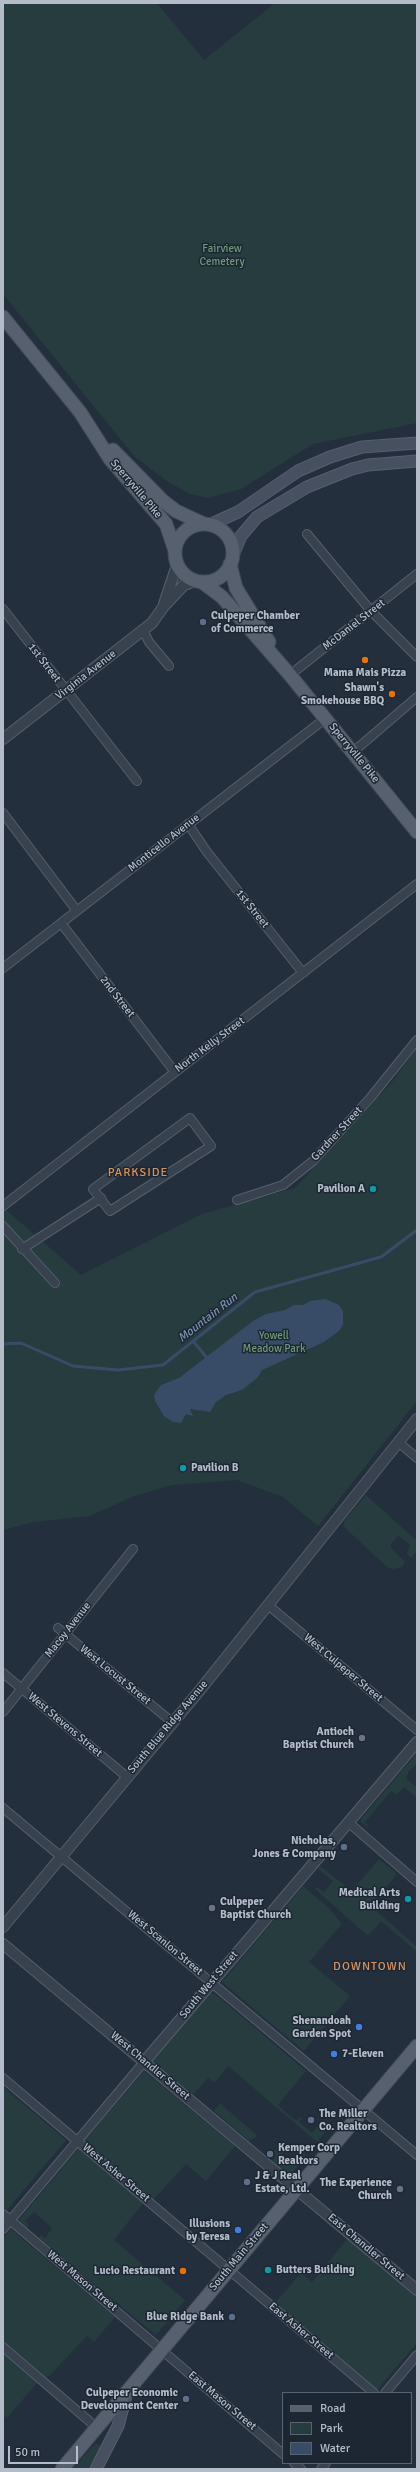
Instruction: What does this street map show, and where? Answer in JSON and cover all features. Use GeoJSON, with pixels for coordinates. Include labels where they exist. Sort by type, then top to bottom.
{"type":"FeatureCollection","features":[{"type":"Feature","properties":{"kind":"main road","name":"Sperryville Pike"},"geometry":{"type":"LineString","coordinates":[[3,317],[92,428],[163,501],[176,511],[206,524]]}},
{"type":"Feature","properties":{"kind":"main road","name":"Sperryville Pike"},"geometry":{"type":"LineString","coordinates":[[92,428],[110,459],[166,524],[175,551]]}},
{"type":"Feature","properties":{"kind":"main road"},"geometry":{"type":"LineString","coordinates":[[417,443],[362,448],[330,457],[298,471],[238,512],[206,524],[191,527],[181,535],[175,551],[177,565],[187,576],[199,581],[219,578],[232,560],[241,536],[257,517],[307,487],[352,469],[368,465],[417,462]]}},
{"type":"Feature","properties":{"kind":"main road"},"geometry":{"type":"LineString","coordinates":[[206,524],[224,532],[232,547],[232,560]]}},
{"type":"Feature","properties":{"kind":"main road","name":"Sperryville Pike"},"geometry":{"type":"LineString","coordinates":[[232,560],[232,581],[244,604],[290,675]]}},
{"type":"Feature","properties":{"kind":"main road","name":"Sperryville Pike"},"geometry":{"type":"LineString","coordinates":[[199,581],[222,597],[290,675],[417,832]]}},
{"type":"Feature","properties":{"kind":"main road","name":"South Main Street"},"geometry":{"type":"LineString","coordinates":[[62,2469],[228,2269],[417,2046]]}},
{"type":"Feature","properties":{"kind":"main road"},"geometry":{"type":"LineString","coordinates":[[96,2469],[118,2426],[128,2389]]}},
{"type":"Feature","properties":{"kind":"street"},"geometry":{"type":"LineString","coordinates":[[307,534],[371,611],[417,657]]}},
{"type":"Feature","properties":{"kind":"street","name":"Virginia Avenue"},"geometry":{"type":"LineString","coordinates":[[164,606],[177,565]]}},
{"type":"Feature","properties":{"kind":"street","name":"McDaniel Street"},"geometry":{"type":"LineString","coordinates":[[290,675],[417,574]]}},
{"type":"Feature","properties":{"kind":"street","name":"Virginia Avenue"},"geometry":{"type":"LineString","coordinates":[[3,739],[152,623],[164,606],[184,585],[199,581]]}},
{"type":"Feature","properties":{"kind":"street","name":"1st Street"},"geometry":{"type":"LineString","coordinates":[[3,609],[137,781]]}},
{"type":"Feature","properties":{"kind":"street"},"geometry":{"type":"LineString","coordinates":[[143,630],[149,642],[169,666]]}},
{"type":"Feature","properties":{"kind":"street"},"geometry":{"type":"LineString","coordinates":[[353,752],[417,697]]}},
{"type":"Feature","properties":{"kind":"street","name":"Monticello Avenue"},"geometry":{"type":"LineString","coordinates":[[3,968],[326,718]]}},
{"type":"Feature","properties":{"kind":"street"},"geometry":{"type":"LineString","coordinates":[[3,813],[77,911]]}},
{"type":"Feature","properties":{"kind":"street","name":"1st Street"},"geometry":{"type":"LineString","coordinates":[[188,824],[207,852],[303,973]]}},
{"type":"Feature","properties":{"kind":"street","name":"North Kelly Street"},"geometry":{"type":"LineString","coordinates":[[3,1206],[174,1071],[417,884]]}},
{"type":"Feature","properties":{"kind":"street","name":"2nd Street"},"geometry":{"type":"LineString","coordinates":[[61,923],[174,1071]]}},
{"type":"Feature","properties":{"kind":"street","name":"Gardner Street"},"geometry":{"type":"LineString","coordinates":[[237,1200],[283,1185],[313,1161],[371,1097],[417,1040]]}},
{"type":"Feature","properties":{"kind":"street"},"geometry":{"type":"LineString","coordinates":[[190,1118],[211,1146],[110,1211],[101,1198],[93,1189],[190,1118]]}},
{"type":"Feature","properties":{"kind":"street"},"geometry":{"type":"LineString","coordinates":[[22,1249],[101,1198]]}},
{"type":"Feature","properties":{"kind":"street"},"geometry":{"type":"LineString","coordinates":[[3,1226],[22,1249],[55,1283]]}},
{"type":"Feature","properties":{"kind":"street","name":"South Blue Ridge Avenue"},"geometry":{"type":"LineString","coordinates":[[3,1927],[268,1605],[417,1419]]}},
{"type":"Feature","properties":{"kind":"street"},"geometry":{"type":"LineString","coordinates":[[398,1442],[417,1458]]}},
{"type":"Feature","properties":{"kind":"street","name":"Macoy Avenue"},"geometry":{"type":"LineString","coordinates":[[3,1712],[133,1548]]}},
{"type":"Feature","properties":{"kind":"street","name":"West Culpeper Street"},"geometry":{"type":"LineString","coordinates":[[268,1605],[417,1730]]}},
{"type":"Feature","properties":{"kind":"street","name":"West Locust Street"},"geometry":{"type":"LineString","coordinates":[[58,1628],[172,1722]]}},
{"type":"Feature","properties":{"kind":"street","name":"West Stevens Street"},"geometry":{"type":"LineString","coordinates":[[3,1673],[127,1777]]}},
{"type":"Feature","properties":{"kind":"street","name":"South West Street"},"geometry":{"type":"LineString","coordinates":[[3,2230],[211,1982],[417,1744]]}},
{"type":"Feature","properties":{"kind":"street","name":"West Scanlon Street"},"geometry":{"type":"LineString","coordinates":[[3,1808],[417,2155]]}},
{"type":"Feature","properties":{"kind":"street"},"geometry":{"type":"LineString","coordinates":[[348,1822],[417,1882]]}},
{"type":"Feature","properties":{"kind":"street","name":"West Chandler Street"},"geometry":{"type":"LineString","coordinates":[[3,1944],[296,2189]]}},
{"type":"Feature","properties":{"kind":"street","name":"West Asher Street"},"geometry":{"type":"LineString","coordinates":[[3,2078],[228,2269]]}},
{"type":"Feature","properties":{"kind":"street","name":"East Chandler Street"},"geometry":{"type":"LineString","coordinates":[[296,2189],[417,2290]]}},
{"type":"Feature","properties":{"kind":"street","name":"West Mason Street"},"geometry":{"type":"LineString","coordinates":[[3,2214],[161,2349]]}},
{"type":"Feature","properties":{"kind":"street","name":"East Asher Street"},"geometry":{"type":"LineString","coordinates":[[228,2269],[373,2392]]}},
{"type":"Feature","properties":{"kind":"street"},"geometry":{"type":"LineString","coordinates":[[3,2347],[96,2427]]}},
{"type":"Feature","properties":{"kind":"street","name":"East Mason Street"},"geometry":{"type":"LineString","coordinates":[[161,2349],[282,2453]]}},
{"type":"Feature","properties":{"kind":"street"},"geometry":{"type":"LineString","coordinates":[[386,2392],[417,2356]]}},
{"type":"Feature","properties":{"kind":"green space","name":"Fairview Cemetery"},"geometry":{"type":"Polygon","coordinates":[[[3,3],[157,3],[204,60],[275,3],[417,3],[417,423],[313,444],[241,489],[208,498],[190,494],[168,482],[134,456],[3,294],[3,3]]]}},
{"type":"Feature","properties":{"kind":"green space","name":"Yowell Meadow Park"},"geometry":{"type":"Polygon","coordinates":[[[417,1048],[417,1401],[318,1526],[283,1497],[237,1480],[172,1485],[134,1496],[90,1516],[33,1522],[3,1530],[3,1207],[81,1275],[202,1214],[295,1188],[392,1082],[417,1048]]]}},
{"type":"Feature","properties":{"kind":"green space"},"geometry":{"type":"Polygon","coordinates":[[[366,1495],[417,1541],[417,1551],[411,1558],[407,1554],[410,1545],[402,1538],[398,1536],[391,1544],[391,1548],[405,1562],[402,1567],[393,1569],[387,1567],[343,1526],[345,1520],[366,1495]]]}},
{"type":"Feature","properties":{"kind":"green space"},"geometry":{"type":"Polygon","coordinates":[[[417,1753],[417,1764],[409,1771],[406,1778],[417,1788],[417,1798],[404,1787],[397,1795],[391,1791],[365,1822],[369,1829],[361,1822],[361,1819],[417,1753]]]}},
{"type":"Feature","properties":{"kind":"green space"},"geometry":{"type":"Polygon","coordinates":[[[379,1859],[397,1874],[371,1906],[417,1947],[417,1952],[381,1921],[368,1936],[315,1889],[317,1887],[324,1892],[333,1881],[318,1869],[320,1866],[352,1891],[379,1859]]]}},
{"type":"Feature","properties":{"kind":"green space"},"geometry":{"type":"Polygon","coordinates":[[[303,1886],[329,1908],[342,1924],[309,1962],[350,1996],[304,2051],[222,1982],[303,1886]]]}},
{"type":"Feature","properties":{"kind":"green space"},"geometry":{"type":"Polygon","coordinates":[[[209,1993],[215,1994],[306,2071],[278,2105],[296,2121],[300,2117],[302,2118],[299,2122],[312,2133],[322,2122],[329,2127],[317,2142],[228,2066],[214,2083],[208,2078],[193,2095],[153,2061],[209,1993]]]}},
{"type":"Feature","properties":{"kind":"green space"},"geometry":{"type":"Polygon","coordinates":[[[144,2071],[235,2146],[206,2181],[186,2164],[154,2199],[85,2140],[144,2071]]]}},
{"type":"Feature","properties":{"kind":"green space"},"geometry":{"type":"Polygon","coordinates":[[[3,2087],[66,2140],[7,2210],[3,2207],[3,2087]]]}},
{"type":"Feature","properties":{"kind":"green space"},"geometry":{"type":"Polygon","coordinates":[[[220,2103],[258,2136],[249,2141],[214,2111],[220,2103]]]}},
{"type":"Feature","properties":{"kind":"green space"},"geometry":{"type":"Polygon","coordinates":[[[279,2146],[285,2151],[280,2157],[287,2163],[299,2150],[306,2156],[289,2176],[271,2162],[276,2156],[273,2153],[279,2146]]]}},
{"type":"Feature","properties":{"kind":"green space"},"geometry":{"type":"Polygon","coordinates":[[[79,2148],[143,2203],[114,2240],[185,2300],[156,2335],[38,2238],[41,2235],[45,2238],[52,2228],[34,2212],[25,2221],[29,2225],[26,2228],[18,2221],[79,2148]]]}},
{"type":"Feature","properties":{"kind":"green space"},"geometry":{"type":"Polygon","coordinates":[[[11,2229],[115,2317],[94,2342],[87,2336],[47,2378],[3,2340],[3,2239],[11,2229]]]}},
{"type":"Feature","properties":{"kind":"green space"},"geometry":{"type":"Polygon","coordinates":[[[348,2238],[417,2297],[417,2343],[377,2390],[275,2303],[301,2273],[312,2282],[348,2238]]]}},
{"type":"Feature","properties":{"kind":"green space"},"geometry":{"type":"Polygon","coordinates":[[[3,2354],[37,2383],[7,2418],[3,2415],[3,2354]]]}},
{"type":"Feature","properties":{"kind":"green space"},"geometry":{"type":"Polygon","coordinates":[[[96,2443],[101,2446],[88,2469],[72,2469],[96,2443]]]}},
{"type":"Feature","properties":{"kind":"water"},"geometry":{"type":"Polygon","coordinates":[[[326,1299],[339,1305],[343,1311],[343,1325],[339,1331],[324,1342],[262,1370],[257,1378],[242,1390],[226,1395],[216,1402],[210,1412],[190,1409],[193,1416],[186,1414],[181,1423],[173,1422],[164,1416],[155,1401],[154,1395],[161,1385],[179,1378],[253,1321],[266,1314],[285,1310],[294,1305],[303,1305],[310,1301],[326,1299]]]}},
{"type":"Feature","properties":{"kind":"waterway","name":"Mountain Run"},"geometry":{"type":"LineString","coordinates":[[3,1344],[21,1343],[73,1366],[118,1370],[163,1365],[255,1292],[381,1257],[417,1230]]}},
{"type":"Feature","properties":{"kind":"waterway"},"geometry":{"type":"LineString","coordinates":[[193,1341],[207,1358]]}},
{"type":"Feature","properties":{"kind":"place","name":"Culpeper Chamber of Commerce"},"geometry":{"type":"Point","coordinates":[203,622]}},
{"type":"Feature","properties":{"kind":"place","name":"Mama Mais Pizza"},"geometry":{"type":"Point","coordinates":[365,660]}},
{"type":"Feature","properties":{"kind":"place","name":"Shawn's Smokehouse BBQ"},"geometry":{"type":"Point","coordinates":[392,694]}},
{"type":"Feature","properties":{"kind":"place","name":"Pavilion A"},"geometry":{"type":"Point","coordinates":[373,1189]}},
{"type":"Feature","properties":{"kind":"place","name":"Pavilion B"},"geometry":{"type":"Point","coordinates":[183,1468]}},
{"type":"Feature","properties":{"kind":"place","name":"Antioch Baptist Church"},"geometry":{"type":"Point","coordinates":[362,1738]}},
{"type":"Feature","properties":{"kind":"place","name":"Nicholas, Jones & Company"},"geometry":{"type":"Point","coordinates":[344,1847]}},
{"type":"Feature","properties":{"kind":"place","name":"Medical Arts Building"},"geometry":{"type":"Point","coordinates":[408,1899]}},
{"type":"Feature","properties":{"kind":"place","name":"Culpeper Baptist Church"},"geometry":{"type":"Point","coordinates":[212,1908]}},
{"type":"Feature","properties":{"kind":"place","name":"Shenandoah Garden Spot"},"geometry":{"type":"Point","coordinates":[359,2027]}},
{"type":"Feature","properties":{"kind":"place","name":"7-Eleven"},"geometry":{"type":"Point","coordinates":[334,2054]}},
{"type":"Feature","properties":{"kind":"place","name":"The Miller Co. Realtors"},"geometry":{"type":"Point","coordinates":[311,2120]}},
{"type":"Feature","properties":{"kind":"place","name":"Kemper Corp Realtors"},"geometry":{"type":"Point","coordinates":[270,2154]}},
{"type":"Feature","properties":{"kind":"place","name":"J & J Real Estate, Ltd."},"geometry":{"type":"Point","coordinates":[247,2182]}},
{"type":"Feature","properties":{"kind":"place","name":"The Experience Church"},"geometry":{"type":"Point","coordinates":[400,2189]}},
{"type":"Feature","properties":{"kind":"place","name":"Illusions by Teresa"},"geometry":{"type":"Point","coordinates":[238,2230]}},
{"type":"Feature","properties":{"kind":"place","name":"Butters Building"},"geometry":{"type":"Point","coordinates":[268,2270]}},
{"type":"Feature","properties":{"kind":"place","name":"Lucio Restaurant"},"geometry":{"type":"Point","coordinates":[183,2271]}},
{"type":"Feature","properties":{"kind":"place","name":"Blue Ridge Bank"},"geometry":{"type":"Point","coordinates":[232,2317]}},
{"type":"Feature","properties":{"kind":"place","name":"Culpeper Economic Development Center"},"geometry":{"type":"Point","coordinates":[186,2399]}},
{"type":"Feature","properties":{"kind":"district","name":"PARKSIDE"},"geometry":{"type":"Point","coordinates":[138,1173]}},
{"type":"Feature","properties":{"kind":"district","name":"DOWNTOWN"},"geometry":{"type":"Point","coordinates":[370,1967]}}]}
